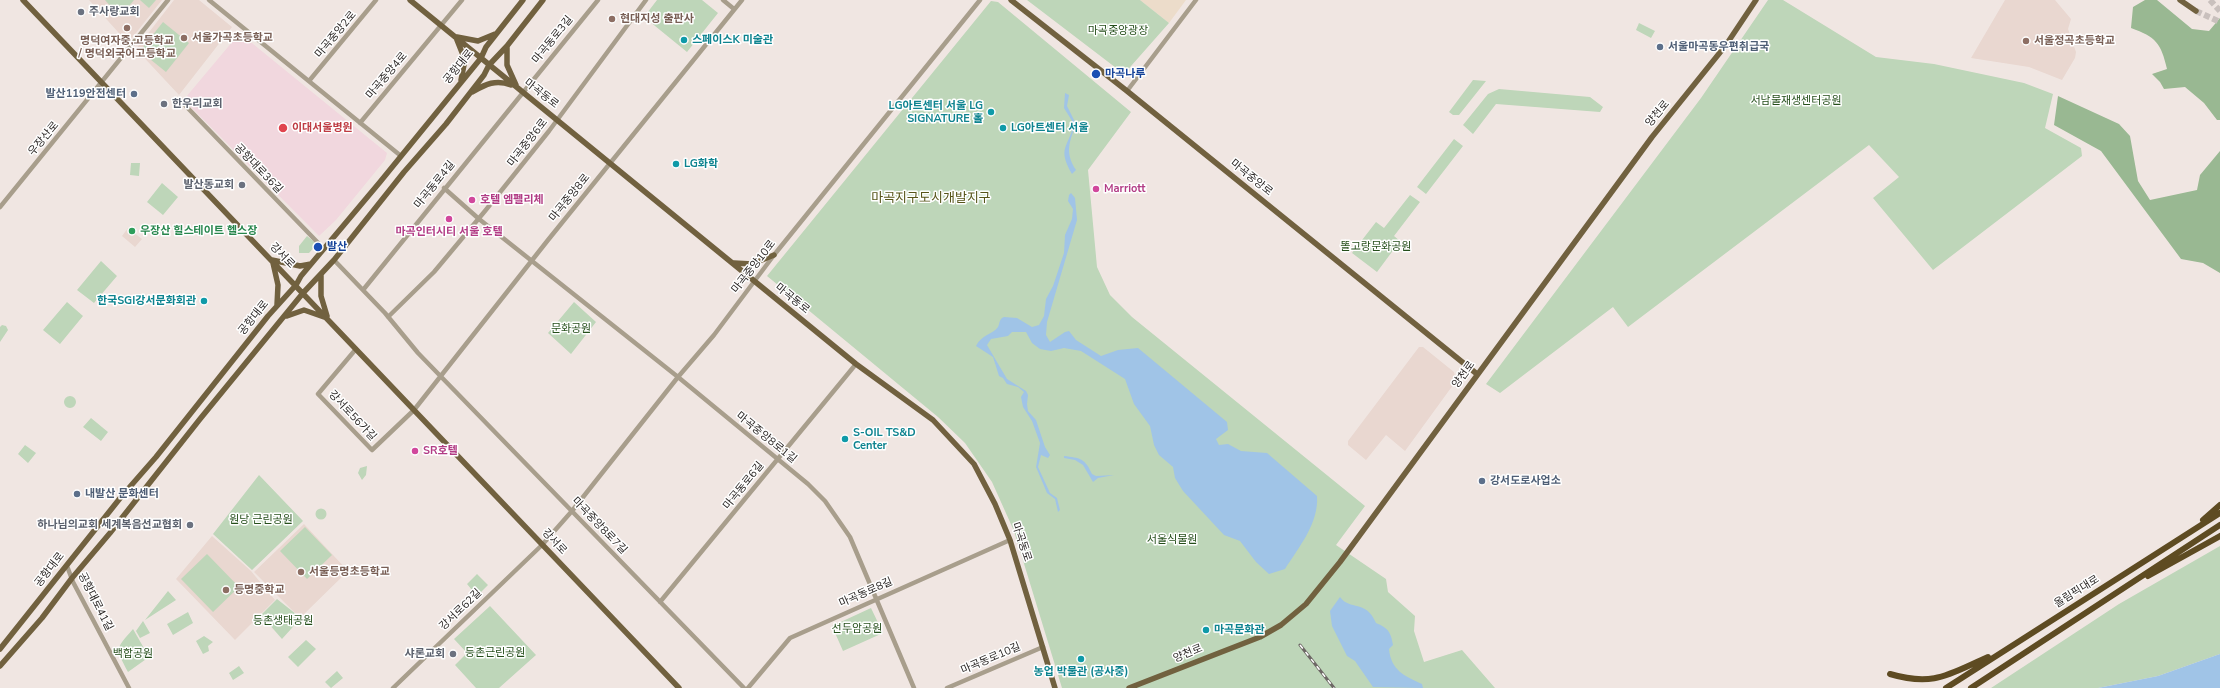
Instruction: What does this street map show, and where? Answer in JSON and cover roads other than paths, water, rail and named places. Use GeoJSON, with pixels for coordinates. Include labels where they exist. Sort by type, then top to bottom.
{"type":"FeatureCollection","features":[{"type":"Feature","properties":{"kind":"highway"},"geometry":{"type":"LineString","coordinates":[[2192,530],[2220,505]]}},
{"type":"Feature","properties":{"kind":"highway","name":"올림픽대로"},"geometry":{"type":"LineString","coordinates":[[1946,688],[2220,513]]}},
{"type":"Feature","properties":{"kind":"highway","name":"올림픽대로"},"geometry":{"type":"LineString","coordinates":[[1971,688],[2220,525]]}},
{"type":"Feature","properties":{"kind":"highway"},"geometry":{"type":"LineString","coordinates":[[2125,587],[2220,536]]}},
{"type":"Feature","properties":{"kind":"highway"},"geometry":{"type":"LineString","coordinates":[[1890,674],[1908,680],[1926,681],[1940,679],[2006,649]]}},
{"type":"Feature","properties":{"kind":"main road","name":"강서로"},"geometry":{"type":"LineString","coordinates":[[23,0],[328,318],[679,688]]}},
{"type":"Feature","properties":{"kind":"main road","name":"마곡동로"},"geometry":{"type":"LineString","coordinates":[[410,0],[734,262],[856,364],[933,420],[970,459],[996,504],[1010,540],[1055,688]]}},
{"type":"Feature","properties":{"kind":"main road","name":"공항대로"},"geometry":{"type":"LineString","coordinates":[[0,649],[68,566],[88,538],[156,458],[277,305],[296,285],[311,264],[401,156],[461,80],[481,58],[486,47],[523,0]]}},
{"type":"Feature","properties":{"kind":"main road","name":"공항대로"},"geometry":{"type":"LineString","coordinates":[[0,666],[42,618],[72,578],[303,293],[334,260],[471,93],[490,65],[543,0]]}},
{"type":"Feature","properties":{"kind":"main road","name":"마곡중앙로"},"geometry":{"type":"LineString","coordinates":[[1011,0],[1127,91],[1477,374]]}},
{"type":"Feature","properties":{"kind":"main road","name":"양천로"},"geometry":{"type":"LineString","coordinates":[[1129,688],[1260,637],[1290,619],[1306,604],[1340,562],[1652,137],[1726,45],[1756,0]]}},
{"type":"Feature","properties":{"kind":"main road"},"geometry":{"type":"LineString","coordinates":[[2180,0],[2196,11]]}},
{"type":"Feature","properties":{"kind":"main road"},"geometry":{"type":"LineString","coordinates":[[455,37],[478,41],[496,34]]}},
{"type":"Feature","properties":{"kind":"main road"},"geometry":{"type":"LineString","coordinates":[[455,37],[465,60],[461,80]]}},
{"type":"Feature","properties":{"kind":"main road"},"geometry":{"type":"LineString","coordinates":[[507,46],[507,65],[517,87]]}},
{"type":"Feature","properties":{"kind":"main road"},"geometry":{"type":"LineString","coordinates":[[471,93],[490,82],[505,83],[517,87]]}},
{"type":"Feature","properties":{"kind":"main road"},"geometry":{"type":"LineString","coordinates":[[734,262],[752,264],[774,255]]}},
{"type":"Feature","properties":{"kind":"main road"},"geometry":{"type":"LineString","coordinates":[[277,305],[278,285],[272,260],[300,266],[311,264]]}},
{"type":"Feature","properties":{"kind":"main road"},"geometry":{"type":"LineString","coordinates":[[321,275],[321,296],[328,318]]}},
{"type":"Feature","properties":{"kind":"main road"},"geometry":{"type":"LineString","coordinates":[[283,318],[294,312],[304,310],[311,311],[328,318]]}},
{"type":"Feature","properties":{"kind":"street"},"geometry":{"type":"LineString","coordinates":[[102,82],[168,0]]}},
{"type":"Feature","properties":{"kind":"street"},"geometry":{"type":"LineString","coordinates":[[209,0],[401,156]]}},
{"type":"Feature","properties":{"kind":"street","name":"마곡중앙2로"},"geometry":{"type":"LineString","coordinates":[[309,81],[376,0]]}},
{"type":"Feature","properties":{"kind":"street","name":"마곡중앙4로"},"geometry":{"type":"LineString","coordinates":[[360,123],[462,0]]}},
{"type":"Feature","properties":{"kind":"street","name":"마곡동로3길"},"geometry":{"type":"LineString","coordinates":[[522,92],[598,0]]}},
{"type":"Feature","properties":{"kind":"street","name":"마곡중앙6로"},"geometry":{"type":"LineString","coordinates":[[388,318],[434,272],[478,219],[558,120],[646,0]]}},
{"type":"Feature","properties":{"kind":"street"},"geometry":{"type":"LineString","coordinates":[[723,0],[734,9]]}},
{"type":"Feature","properties":{"kind":"street","name":"마곡중앙8로"},"geometry":{"type":"LineString","coordinates":[[414,410],[610,163],[742,0]]}},
{"type":"Feature","properties":{"kind":"street","name":"마곡중앙10로"},"geometry":{"type":"LineString","coordinates":[[542,545],[572,511],[678,377],[714,335],[774,255],[980,0]]}},
{"type":"Feature","properties":{"kind":"street"},"geometry":{"type":"LineString","coordinates":[[1127,91],[1196,0]]}},
{"type":"Feature","properties":{"kind":"street","name":"우장산로"},"geometry":{"type":"LineString","coordinates":[[0,207],[102,82]]}},
{"type":"Feature","properties":{"kind":"street","name":"마곡동로4길"},"geometry":{"type":"LineString","coordinates":[[363,290],[522,92]]}},
{"type":"Feature","properties":{"kind":"street","name":"공항대로36길"},"geometry":{"type":"LineString","coordinates":[[180,100],[324,249]]}},
{"type":"Feature","properties":{"kind":"street"},"geometry":{"type":"LineString","coordinates":[[444,188],[478,219],[532,261]]}},
{"type":"Feature","properties":{"kind":"street"},"geometry":{"type":"LineString","coordinates":[[334,260],[363,290],[418,353],[441,376]]}},
{"type":"Feature","properties":{"kind":"street","name":"마곡중앙8로1길"},"geometry":{"type":"LineString","coordinates":[[532,261],[678,377],[808,484],[837,516],[850,537],[914,688]]}},
{"type":"Feature","properties":{"kind":"street","name":"강서로56가길"},"geometry":{"type":"LineString","coordinates":[[356,349],[318,394],[372,450],[414,410]]}},
{"type":"Feature","properties":{"kind":"street","name":"마곡동로6길"},"geometry":{"type":"LineString","coordinates":[[660,602],[856,364]]}},
{"type":"Feature","properties":{"kind":"street","name":"마곡중앙8로7길"},"geometry":{"type":"LineString","coordinates":[[441,376],[744,688]]}},
{"type":"Feature","properties":{"kind":"street","name":"마곡동로8길"},"geometry":{"type":"LineString","coordinates":[[748,688],[790,638],[1010,540]]}},
{"type":"Feature","properties":{"kind":"street","name":"강서로62길"},"geometry":{"type":"LineString","coordinates":[[393,688],[542,545]]}},
{"type":"Feature","properties":{"kind":"street","name":"공항대로41길"},"geometry":{"type":"LineString","coordinates":[[68,566],[72,578],[129,688]]}},
{"type":"Feature","properties":{"kind":"street","name":"마곡동로10길"},"geometry":{"type":"LineString","coordinates":[[947,688],[1042,647]]}},
{"type":"Feature","properties":{"kind":"water"},"geometry":{"type":"Polygon","coordinates":[[[1065,93],[1069,95],[1067,106],[1076,124],[1069,147],[1070,158],[1076,170],[1072,174],[1065,159],[1064,153],[1074,124],[1064,108],[1065,93]]]}},
{"type":"Feature","properties":{"kind":"water"},"geometry":{"type":"Polygon","coordinates":[[[1071,193],[1075,198],[1077,220],[1047,322],[1046,335],[1050,342],[1069,331],[1076,340],[1101,356],[1118,350],[1138,348],[1227,422],[1228,430],[1216,439],[1219,445],[1228,444],[1241,451],[1267,453],[1317,496],[1315,516],[1302,543],[1285,569],[1269,574],[1256,562],[1240,541],[1224,535],[1183,491],[1175,478],[1173,467],[1159,455],[1154,445],[1150,426],[1134,404],[1125,379],[1081,351],[1064,348],[1051,351],[1040,349],[1032,343],[1026,332],[1012,332],[1008,336],[991,339],[987,345],[1007,379],[1026,391],[1028,395],[1028,411],[1036,420],[1045,447],[1050,455],[1048,458],[1041,455],[1038,467],[1050,493],[1057,498],[1060,510],[1058,512],[1055,499],[1047,493],[1036,467],[1040,443],[1032,421],[1023,407],[1021,397],[1024,392],[1018,387],[1007,384],[1003,378],[999,376],[993,357],[976,346],[981,339],[998,327],[1000,320],[1004,317],[1017,318],[1032,327],[1039,325],[1044,316],[1046,299],[1053,286],[1064,253],[1065,235],[1072,219],[1073,209],[1068,201],[1071,193]]]}},
{"type":"Feature","properties":{"kind":"water"},"geometry":{"type":"Polygon","coordinates":[[[1064,456],[1078,458],[1087,465],[1092,474],[1096,476],[1114,475],[1098,478],[1093,482],[1083,465],[1075,460],[1064,458],[1064,456]]]}},
{"type":"Feature","properties":{"kind":"water"},"geometry":{"type":"Polygon","coordinates":[[[1340,597],[1348,604],[1368,611],[1376,623],[1388,631],[1393,645],[1389,649],[1392,662],[1404,675],[1422,684],[1423,688],[1373,687],[1355,661],[1347,656],[1332,626],[1330,611],[1340,597]]]}},
{"type":"Feature","properties":{"kind":"water"},"geometry":{"type":"Polygon","coordinates":[[[2220,654],[2220,688],[2098,688],[2158,676],[2220,654]]]}},
{"type":"Feature","properties":{"kind":"tunnel"},"geometry":{"type":"LineString","coordinates":[[2210,0],[2220,11]]}},
{"type":"Feature","properties":{"kind":"tunnel"},"geometry":{"type":"LineString","coordinates":[[2196,11],[2220,22]]}},
{"type":"Feature","properties":{"kind":"railway"},"geometry":{"type":"LineString","coordinates":[[1300,645],[1334,688]]}},
{"type":"Feature","properties":{"kind":"place","name":"주사랑교회"},"geometry":{"type":"Point","coordinates":[81,12]}},
{"type":"Feature","properties":{"kind":"place","name":"현대지성 출판사"},"geometry":{"type":"Point","coordinates":[612,19]}},
{"type":"Feature","properties":{"kind":"place","name":"명덕여자중,고등학교 / 명덕외국어고등학교"},"geometry":{"type":"Point","coordinates":[127,28]}},
{"type":"Feature","properties":{"kind":"place","name":"서울가곡초등학교"},"geometry":{"type":"Point","coordinates":[184,38]}},
{"type":"Feature","properties":{"kind":"place","name":"스페이스K 미술관"},"geometry":{"type":"Point","coordinates":[684,40]}},
{"type":"Feature","properties":{"kind":"place","name":"서울정곡초등학교"},"geometry":{"type":"Point","coordinates":[2026,41]}},
{"type":"Feature","properties":{"kind":"place","name":"서울마곡동우편취급국"},"geometry":{"type":"Point","coordinates":[1660,47]}},
{"type":"Feature","properties":{"kind":"place","name":"마곡나루"},"geometry":{"type":"Point","coordinates":[1096,74]}},
{"type":"Feature","properties":{"kind":"place","name":"발산119안전센터"},"geometry":{"type":"Point","coordinates":[134,94]}},
{"type":"Feature","properties":{"kind":"place","name":"한우리교회"},"geometry":{"type":"Point","coordinates":[164,104]}},
{"type":"Feature","properties":{"kind":"place","name":"LG아트센터 서울 LG SIGNATURE 홀"},"geometry":{"type":"Point","coordinates":[991,112]}},
{"type":"Feature","properties":{"kind":"place","name":"이대서울병원"},"geometry":{"type":"Point","coordinates":[283,128]}},
{"type":"Feature","properties":{"kind":"place","name":"LG아트센터 서울"},"geometry":{"type":"Point","coordinates":[1003,128]}},
{"type":"Feature","properties":{"kind":"place","name":"LG화학"},"geometry":{"type":"Point","coordinates":[676,164]}},
{"type":"Feature","properties":{"kind":"place","name":"발산동교회"},"geometry":{"type":"Point","coordinates":[242,185]}},
{"type":"Feature","properties":{"kind":"place","name":"Marriott"},"geometry":{"type":"Point","coordinates":[1096,189]}},
{"type":"Feature","properties":{"kind":"place","name":"호텔 엠펠리체"},"geometry":{"type":"Point","coordinates":[472,200]}},
{"type":"Feature","properties":{"kind":"place","name":"마곡인터시티 서울 호텔"},"geometry":{"type":"Point","coordinates":[449,219]}},
{"type":"Feature","properties":{"kind":"place","name":"우장산 힐스테이트 헬스장"},"geometry":{"type":"Point","coordinates":[132,231]}},
{"type":"Feature","properties":{"kind":"place","name":"발산"},"geometry":{"type":"Point","coordinates":[318,247]}},
{"type":"Feature","properties":{"kind":"place","name":"한국SGI강서문화회관"},"geometry":{"type":"Point","coordinates":[204,301]}},
{"type":"Feature","properties":{"kind":"place","name":"S-OIL TS&D Center"},"geometry":{"type":"Point","coordinates":[845,439]}},
{"type":"Feature","properties":{"kind":"place","name":"SR호텔"},"geometry":{"type":"Point","coordinates":[415,451]}},
{"type":"Feature","properties":{"kind":"place","name":"강서도로사업소"},"geometry":{"type":"Point","coordinates":[1482,481]}},
{"type":"Feature","properties":{"kind":"place","name":"내발산 문화센터"},"geometry":{"type":"Point","coordinates":[77,494]}},
{"type":"Feature","properties":{"kind":"place","name":"하나님의교회 세계복음선교협회"},"geometry":{"type":"Point","coordinates":[190,525]}},
{"type":"Feature","properties":{"kind":"place","name":"서울등명초등학교"},"geometry":{"type":"Point","coordinates":[301,572]}},
{"type":"Feature","properties":{"kind":"place","name":"등명중학교"},"geometry":{"type":"Point","coordinates":[226,590]}},
{"type":"Feature","properties":{"kind":"place","name":"마곡문화관"},"geometry":{"type":"Point","coordinates":[1206,630]}},
{"type":"Feature","properties":{"kind":"place","name":"샤론교회"},"geometry":{"type":"Point","coordinates":[453,654]}},
{"type":"Feature","properties":{"kind":"place","name":"농업 박물관 (공사중)"},"geometry":{"type":"Point","coordinates":[1081,659]}},
{"type":"Feature","properties":{"kind":"district","name":"마곡지구도시개발지구"},"geometry":{"type":"Point","coordinates":[931,199]}},
{"type":"Feature","properties":{"kind":"park label","name":"마곡중앙광장"},"geometry":{"type":"Point","coordinates":[1118,31]}},
{"type":"Feature","properties":{"kind":"park label","name":"서남물재생센터공원"},"geometry":{"type":"Point","coordinates":[1796,101]}},
{"type":"Feature","properties":{"kind":"park label","name":"똘고랑문화공원"},"geometry":{"type":"Point","coordinates":[1376,247]}},
{"type":"Feature","properties":{"kind":"park label","name":"문화공원"},"geometry":{"type":"Point","coordinates":[571,329]}},
{"type":"Feature","properties":{"kind":"park label","name":"원당 근린공원"},"geometry":{"type":"Point","coordinates":[261,520]}},
{"type":"Feature","properties":{"kind":"park label","name":"서울식물원"},"geometry":{"type":"Point","coordinates":[1172,540]}},
{"type":"Feature","properties":{"kind":"park label","name":"등촌생태공원"},"geometry":{"type":"Point","coordinates":[283,621]}},
{"type":"Feature","properties":{"kind":"park label","name":"선두암공원"},"geometry":{"type":"Point","coordinates":[857,629]}},
{"type":"Feature","properties":{"kind":"park label","name":"등촌근린공원"},"geometry":{"type":"Point","coordinates":[495,653]}},
{"type":"Feature","properties":{"kind":"park label","name":"백합공원"},"geometry":{"type":"Point","coordinates":[133,654]}}]}
